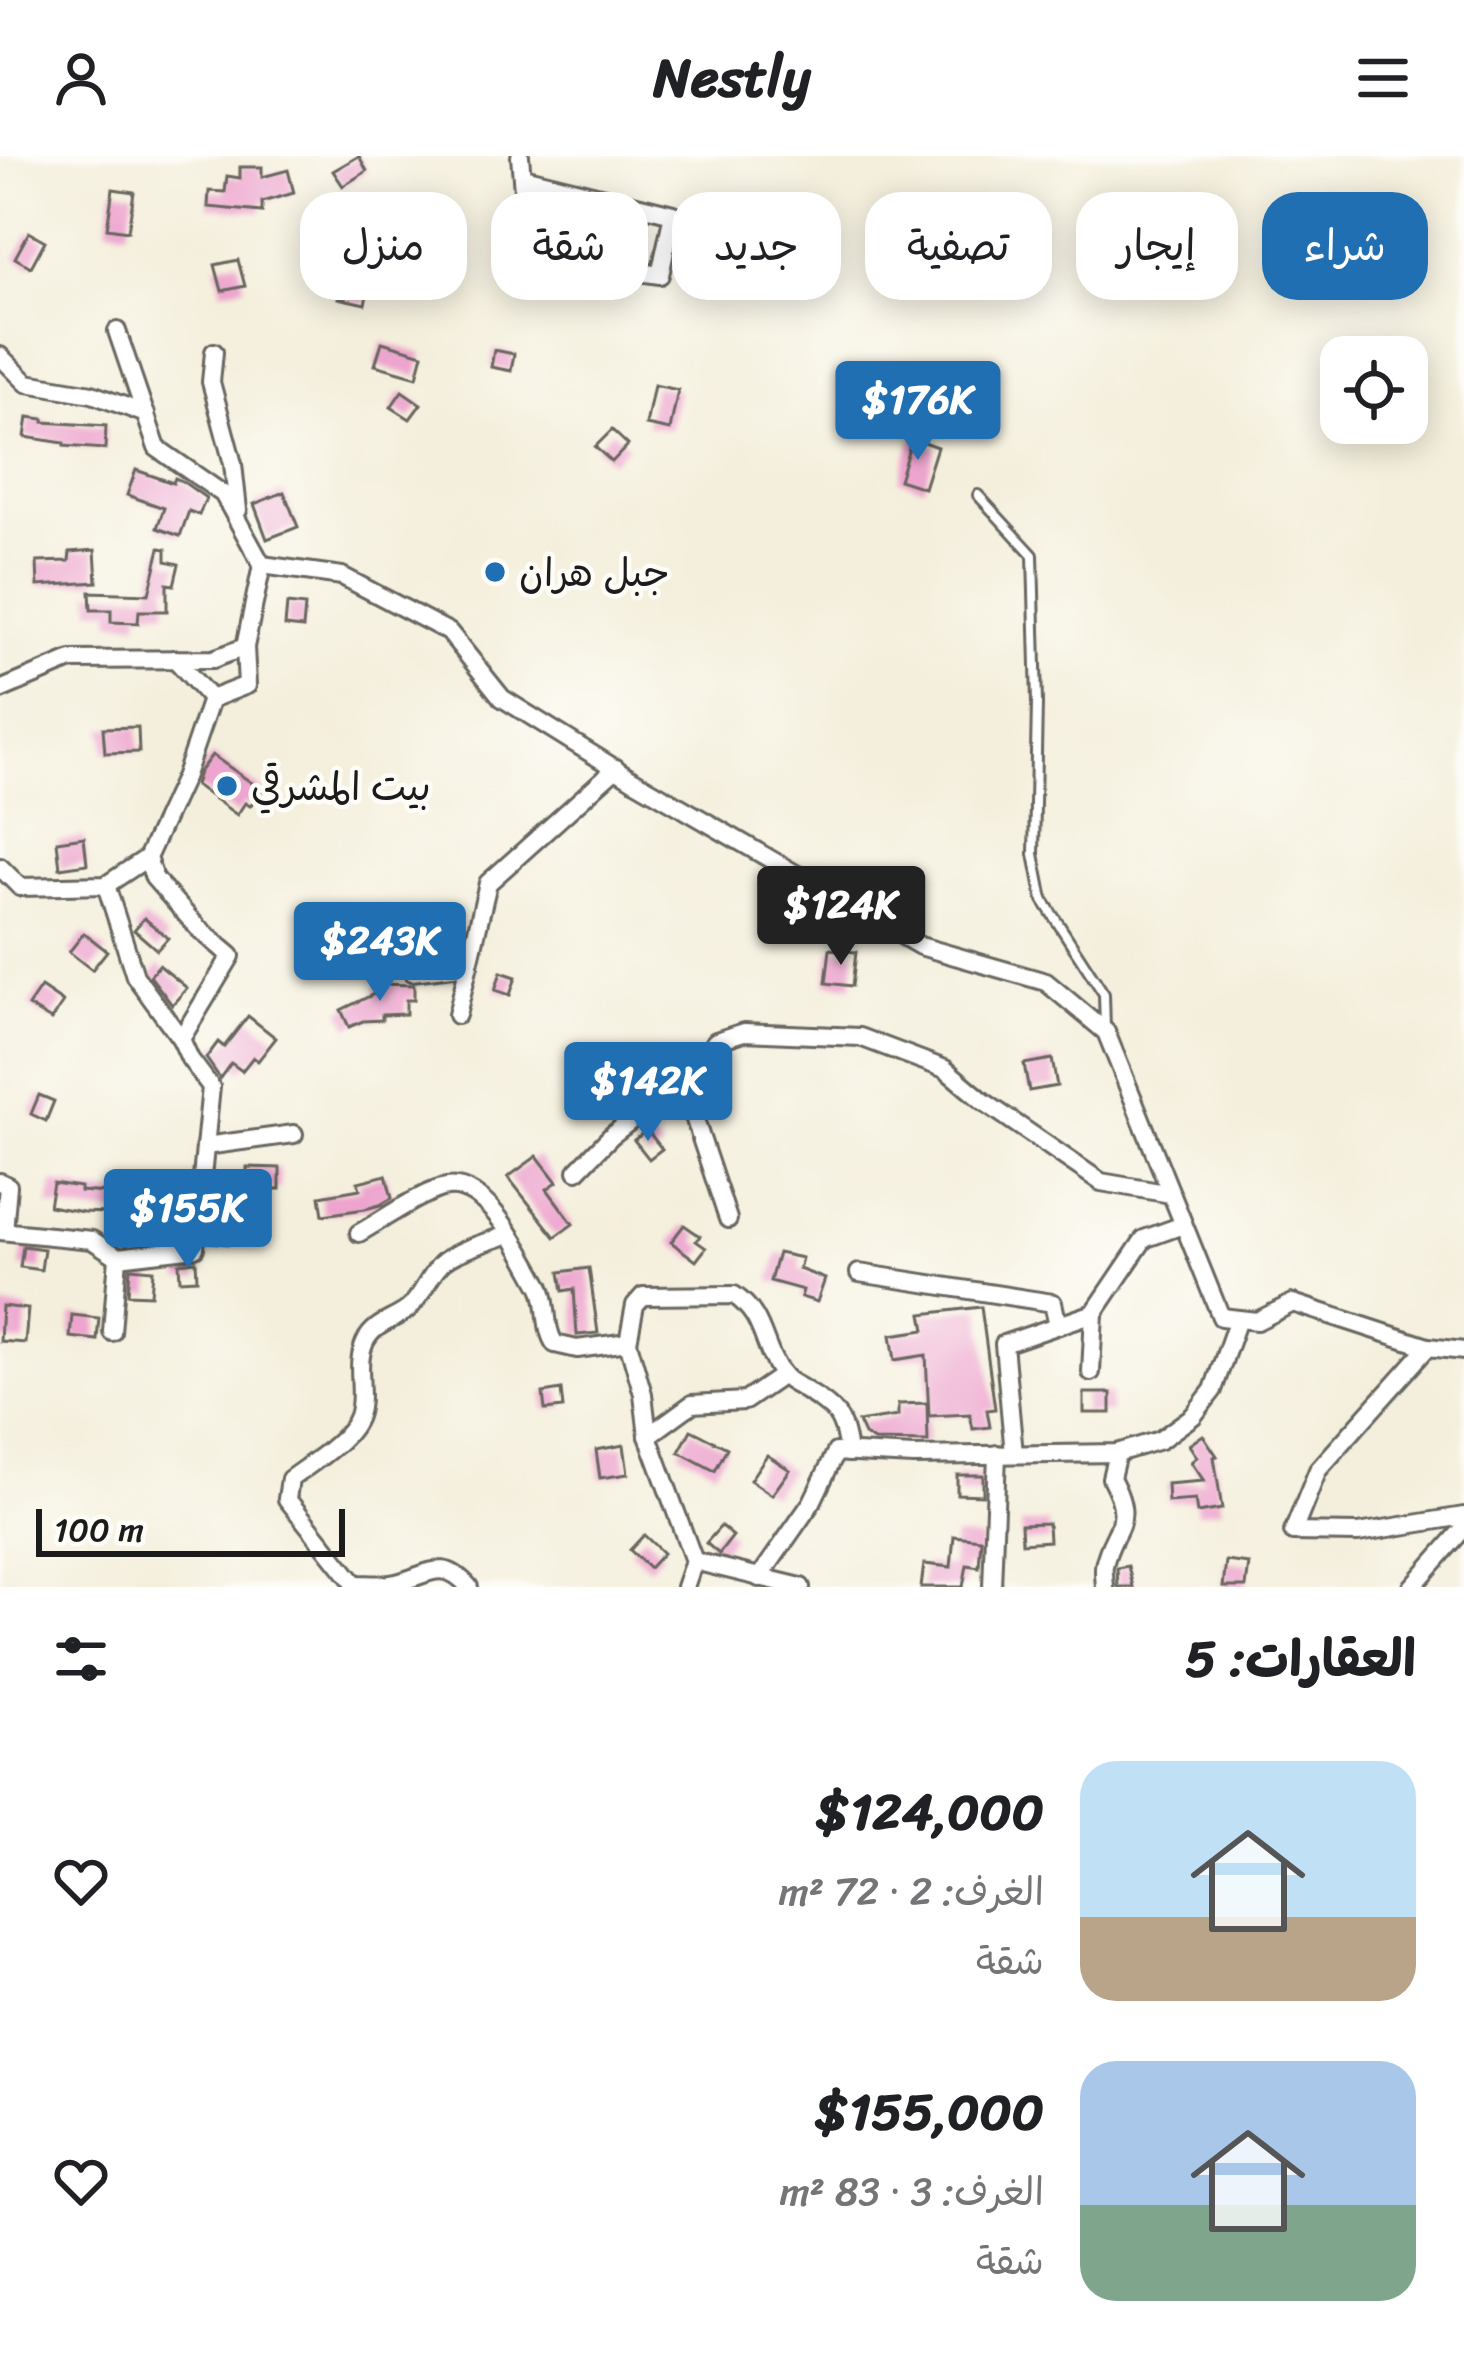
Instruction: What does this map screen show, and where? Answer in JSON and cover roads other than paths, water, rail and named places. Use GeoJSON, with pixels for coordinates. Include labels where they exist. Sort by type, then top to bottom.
{"type":"FeatureCollection","features":[{"type":"Feature","properties":{"kind":"street"},"geometry":{"type":"LineString","coordinates":[[520,156],[523,190],[618,269],[660,275],[674,214],[523,177]]}},
{"type":"Feature","properties":{"kind":"street"},"geometry":{"type":"LineString","coordinates":[[0,867],[20,887],[106,885],[147,858],[184,778],[211,699],[247,685],[245,646],[262,566],[223,494],[158,448],[116,331]]}},
{"type":"Feature","properties":{"kind":"street"},"geometry":{"type":"LineString","coordinates":[[214,352],[212,382],[233,464],[239,523]]}},
{"type":"Feature","properties":{"kind":"street"},"geometry":{"type":"LineString","coordinates":[[0,356],[27,383],[92,394],[146,414]]}},
{"type":"Feature","properties":{"kind":"street"},"geometry":{"type":"LineString","coordinates":[[262,566],[343,576],[449,632],[502,698],[616,768],[920,946],[1046,982],[1106,1032],[1221,1317],[1257,1321],[1293,1303],[1427,1348],[1464,1351]]}},
{"type":"Feature","properties":{"kind":"street"},"geometry":{"type":"LineString","coordinates":[[0,690],[71,660],[213,659],[245,646]]}},
{"type":"Feature","properties":{"kind":"street"},"geometry":{"type":"LineString","coordinates":[[175,659],[211,699]]}},
{"type":"Feature","properties":{"kind":"street"},"geometry":{"type":"LineString","coordinates":[[457,1016],[488,883],[616,768]]}},
{"type":"Feature","properties":{"kind":"street"},"geometry":{"type":"LineString","coordinates":[[147,858],[154,878],[198,928],[231,956],[181,1039]]}},
{"type":"Feature","properties":{"kind":"street"},"geometry":{"type":"LineString","coordinates":[[0,1182],[8,1186],[2,1231],[92,1240],[118,1257],[195,1248],[211,1087],[135,976],[106,885]]}},
{"type":"Feature","properties":{"kind":"street"},"geometry":{"type":"LineString","coordinates":[[412,971],[469,964]]}},
{"type":"Feature","properties":{"kind":"street"},"geometry":{"type":"LineString","coordinates":[[577,1171],[611,1136],[682,1081],[716,1041],[744,1032],[860,1036],[945,1069],[1101,1183],[1171,1194]]}},
{"type":"Feature","properties":{"kind":"street"},"geometry":{"type":"LineString","coordinates":[[682,1081],[728,1219]]}},
{"type":"Feature","properties":{"kind":"street"},"geometry":{"type":"LineString","coordinates":[[205,1146],[293,1134]]}},
{"type":"Feature","properties":{"kind":"street"},"geometry":{"type":"LineString","coordinates":[[359,1233],[440,1188],[452,1186],[475,1193],[488,1203],[542,1287],[549,1334],[555,1344],[577,1349],[628,1342]]}},
{"type":"Feature","properties":{"kind":"street"},"geometry":{"type":"LineString","coordinates":[[1091,1372],[1094,1312],[1144,1239],[1183,1225]]}},
{"type":"Feature","properties":{"kind":"street"},"geometry":{"type":"LineString","coordinates":[[469,1587],[448,1570],[429,1570],[395,1584],[355,1586],[287,1499],[290,1479],[334,1445],[359,1415],[360,1357],[375,1328],[413,1305],[444,1260],[509,1234]]}},
{"type":"Feature","properties":{"kind":"street"},"geometry":{"type":"LineString","coordinates":[[112,1332],[118,1257]]}},
{"type":"Feature","properties":{"kind":"street"},"geometry":{"type":"LineString","coordinates":[[859,1273],[1053,1303],[1058,1325]]}},
{"type":"Feature","properties":{"kind":"street"},"geometry":{"type":"LineString","coordinates":[[685,1587],[694,1561],[647,1436],[643,1394],[628,1342],[635,1304],[643,1296],[734,1295],[760,1323],[783,1376],[836,1412],[844,1424],[848,1453]]}},
{"type":"Feature","properties":{"kind":"street"},"geometry":{"type":"LineString","coordinates":[[992,1587],[1006,1454],[1004,1344],[1094,1312]]}},
{"type":"Feature","properties":{"kind":"street"},"geometry":{"type":"LineString","coordinates":[[759,1578],[812,1502],[836,1452],[914,1456],[1117,1453],[1160,1440],[1202,1406],[1213,1390],[1238,1319]]}},
{"type":"Feature","properties":{"kind":"street"},"geometry":{"type":"LineString","coordinates":[[1427,1348],[1318,1470],[1293,1532],[1358,1533],[1464,1516]]}},
{"type":"Feature","properties":{"kind":"street"},"geometry":{"type":"LineString","coordinates":[[647,1436],[692,1404],[745,1401],[783,1376]]}},
{"type":"Feature","properties":{"kind":"street"},"geometry":{"type":"LineString","coordinates":[[1105,1587],[1103,1567],[1123,1521],[1112,1478],[1117,1453]]}},
{"type":"Feature","properties":{"kind":"street"},"geometry":{"type":"LineString","coordinates":[[1412,1587],[1464,1528]]}},
{"type":"Feature","properties":{"kind":"street"},"geometry":{"type":"LineString","coordinates":[[694,1561],[801,1587]]}},
{"type":"Feature","properties":{"kind":"lane"},"geometry":{"type":"LineString","coordinates":[[978,495],[1033,555],[1034,854],[1043,900],[1104,994],[1106,1032]]}},
{"type":"Feature","properties":{"kind":"place","name":"جبل هران"},"geometry":{"type":"Point","coordinates":[495,572]}},
{"type":"Feature","properties":{"kind":"place","name":"بيت المشرقي"},"geometry":{"type":"Point","coordinates":[227,786]}}]}
